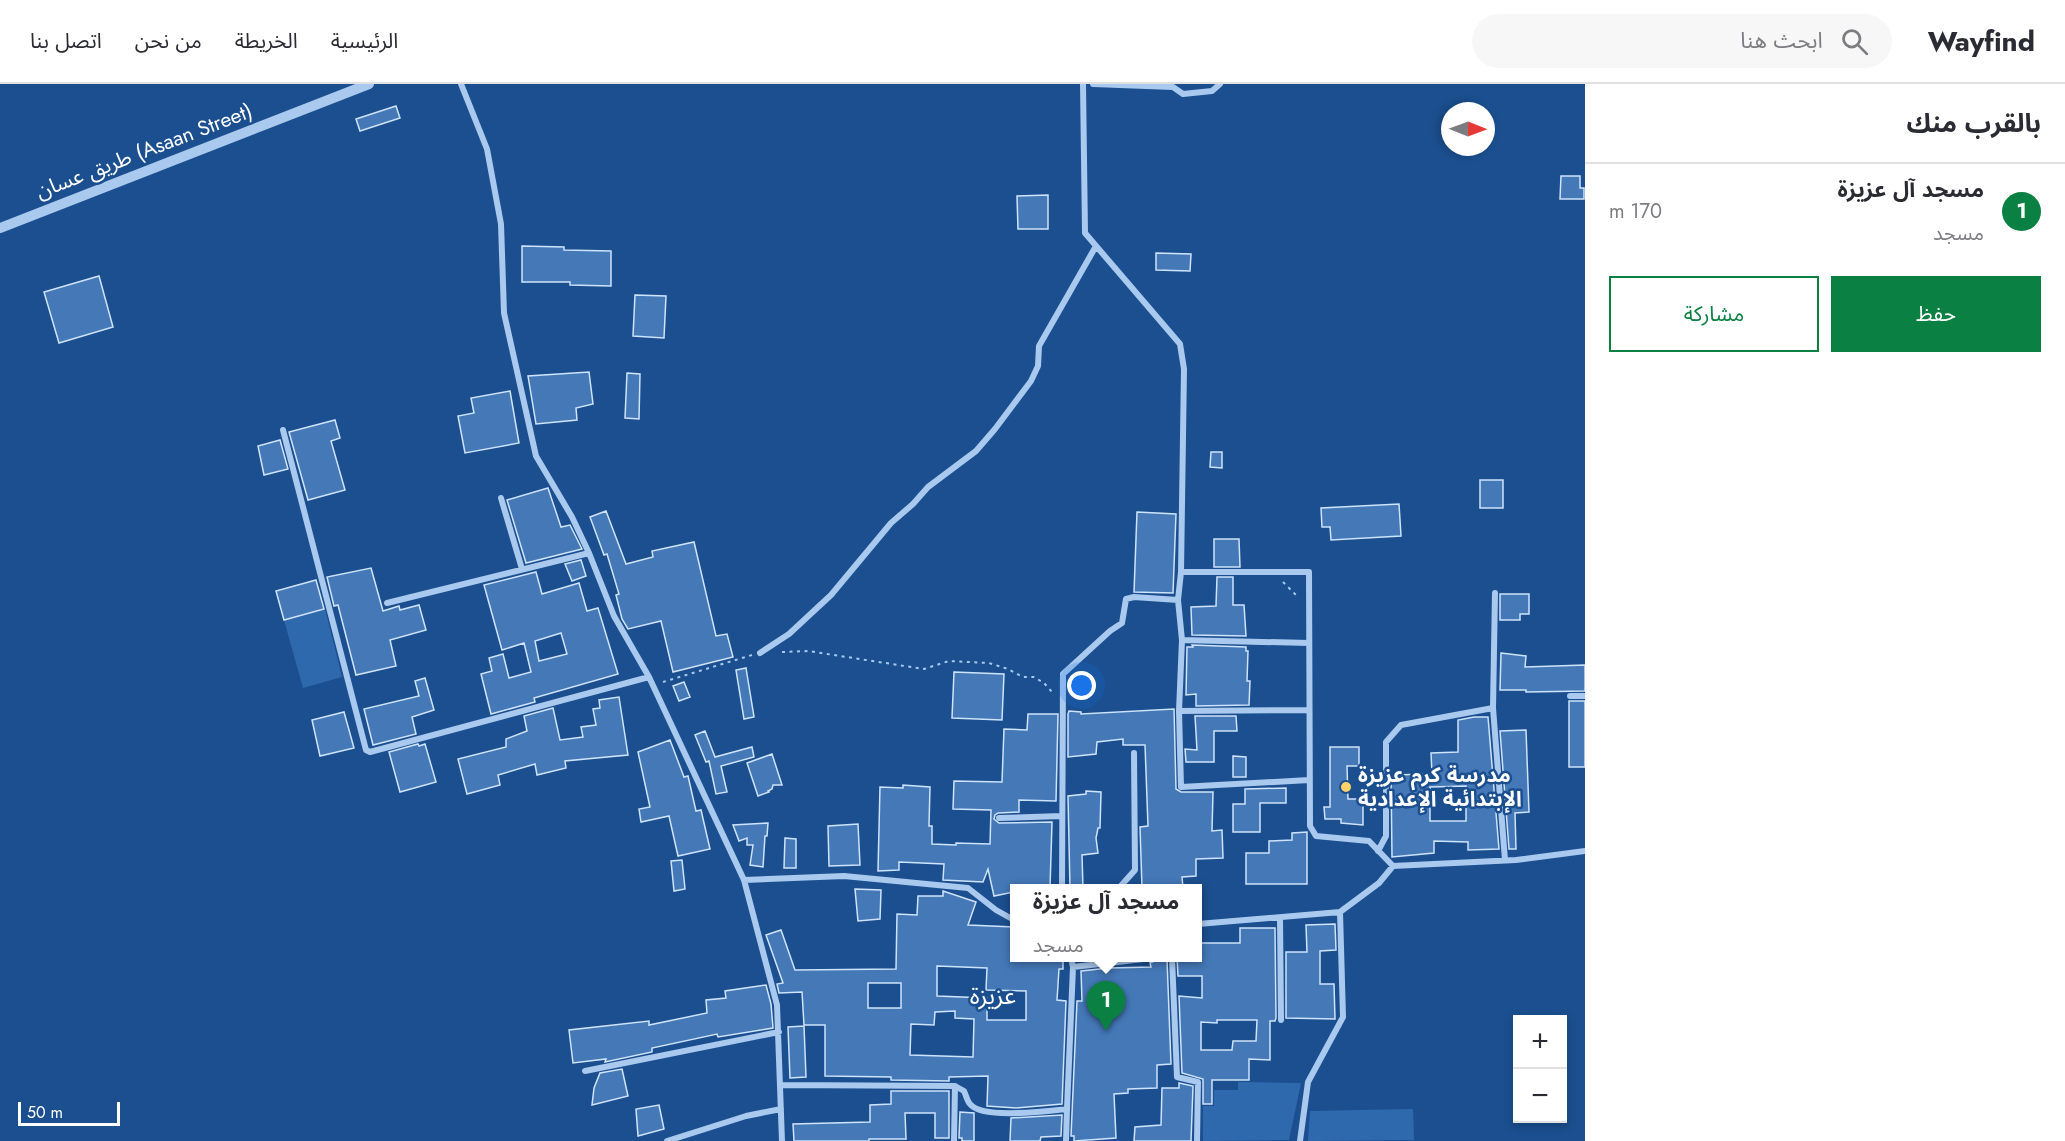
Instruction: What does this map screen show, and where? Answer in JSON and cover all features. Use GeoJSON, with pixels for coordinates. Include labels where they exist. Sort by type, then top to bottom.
{"type":"FeatureCollection","features":[{"type":"Feature","properties":{"kind":"street","name":"طريق عسان (Asaan Street)"},"geometry":{"type":"LineString","coordinates":[[0,228],[369,84]]}},
{"type":"Feature","properties":{"kind":"street"},"geometry":{"type":"LineString","coordinates":[[461,84],[487,149],[501,224],[504,313],[536,456],[572,517],[614,616],[649,677],[744,880],[777,1005],[782,1141]]}},
{"type":"Feature","properties":{"kind":"street"},"geometry":{"type":"LineString","coordinates":[[1083,84],[1084,233],[1180,344],[1184,369],[1178,600],[1182,640],[1179,711],[1181,787],[1309,780]]}},
{"type":"Feature","properties":{"kind":"street"},"geometry":{"type":"LineString","coordinates":[[1094,84],[1173,87],[1184,94],[1212,91],[1220,84]]}},
{"type":"Feature","properties":{"kind":"street"},"geometry":{"type":"LineString","coordinates":[[760,653],[789,634],[831,595],[891,523],[928,487],[976,451],[995,429],[1031,381],[1038,366],[1039,346],[1096,246]]}},
{"type":"Feature","properties":{"kind":"street"},"geometry":{"type":"LineString","coordinates":[[283,429],[366,750],[370,752],[649,677]]}},
{"type":"Feature","properties":{"kind":"street"},"geometry":{"type":"LineString","coordinates":[[501,498],[522,569]]}},
{"type":"Feature","properties":{"kind":"street"},"geometry":{"type":"LineString","coordinates":[[387,603],[589,553]]}},
{"type":"Feature","properties":{"kind":"street"},"geometry":{"type":"LineString","coordinates":[[1180,572],[1309,572],[1310,826],[1316,836],[1369,841],[1394,866]]}},
{"type":"Feature","properties":{"kind":"street"},"geometry":{"type":"LineString","coordinates":[[1495,593],[1492,708],[1505,860]]}},
{"type":"Feature","properties":{"kind":"street"},"geometry":{"type":"LineString","coordinates":[[1062,884],[1063,674],[1122,623],[1126,599],[1134,597],[1178,600]]}},
{"type":"Feature","properties":{"kind":"street"},"geometry":{"type":"LineString","coordinates":[[1182,640],[1309,643]]}},
{"type":"Feature","properties":{"kind":"street"},"geometry":{"type":"LineString","coordinates":[[1570,696],[1585,696]]}},
{"type":"Feature","properties":{"kind":"street"},"geometry":{"type":"LineString","coordinates":[[1378,851],[1386,836],[1386,742],[1401,725],[1492,708]]}},
{"type":"Feature","properties":{"kind":"street"},"geometry":{"type":"LineString","coordinates":[[1179,711],[1309,710]]}},
{"type":"Feature","properties":{"kind":"street"},"geometry":{"type":"LineString","coordinates":[[1123,884],[1135,870],[1134,753]]}},
{"type":"Feature","properties":{"kind":"street"},"geometry":{"type":"LineString","coordinates":[[999,818],[1062,816]]}},
{"type":"Feature","properties":{"kind":"street"},"geometry":{"type":"LineString","coordinates":[[1202,924],[1340,912],[1379,883],[1394,866],[1505,860],[1585,851]]}},
{"type":"Feature","properties":{"kind":"street"},"geometry":{"type":"LineString","coordinates":[[744,880],[844,876],[968,888],[1010,918]]}},
{"type":"Feature","properties":{"kind":"street"},"geometry":{"type":"LineString","coordinates":[[1300,1141],[1308,1082],[1343,1017],[1340,912]]}},
{"type":"Feature","properties":{"kind":"street"},"geometry":{"type":"LineString","coordinates":[[1280,918],[1281,1020]]}},
{"type":"Feature","properties":{"kind":"street"},"geometry":{"type":"LineString","coordinates":[[1066,1141],[1072,962]]}},
{"type":"Feature","properties":{"kind":"street"},"geometry":{"type":"LineString","coordinates":[[1073,967],[1112,962]]}},
{"type":"Feature","properties":{"kind":"street"},"geometry":{"type":"LineString","coordinates":[[1172,962],[1177,1077],[1198,1082],[1197,1141]]}},
{"type":"Feature","properties":{"kind":"street"},"geometry":{"type":"LineString","coordinates":[[585,1071],[779,1032]]}},
{"type":"Feature","properties":{"kind":"street"},"geometry":{"type":"LineString","coordinates":[[780,1085],[955,1086],[964,1091],[970,1105],[981,1111],[1033,1113],[1066,1108]]}},
{"type":"Feature","properties":{"kind":"street"},"geometry":{"type":"LineString","coordinates":[[954,1141],[955,1086]]}},
{"type":"Feature","properties":{"kind":"street"},"geometry":{"type":"LineString","coordinates":[[667,1141],[746,1116],[781,1109]]}},
{"type":"Feature","properties":{"kind":"path"},"geometry":{"type":"LineString","coordinates":[[1282,581],[1294,591],[1309,618]]}},
{"type":"Feature","properties":{"kind":"path"},"geometry":{"type":"LineString","coordinates":[[652,685],[760,653],[808,651],[924,669],[949,661],[989,663],[1023,677],[1034,677],[1044,683],[1064,706]]}},
{"type":"Feature","properties":{"kind":"shaded area"},"geometry":{"type":"Polygon","coordinates":[[[325,609],[342,677],[303,688],[284,620],[325,609]]]}},
{"type":"Feature","properties":{"kind":"shaded area"},"geometry":{"type":"Polygon","coordinates":[[[1238,1082],[1301,1083],[1289,1140],[1203,1141],[1203,1106],[1214,1106],[1214,1090],[1238,1090],[1238,1082]]]}},
{"type":"Feature","properties":{"kind":"shaded area"},"geometry":{"type":"Polygon","coordinates":[[[1413,1109],[1414,1140],[1308,1141],[1310,1111],[1413,1109]]]}},
{"type":"Feature","properties":{"kind":"building"},"geometry":{"type":"Polygon","coordinates":[[[396,106],[400,118],[360,131],[356,119],[396,106]]]}},
{"type":"Feature","properties":{"kind":"building"},"geometry":{"type":"Polygon","coordinates":[[[1561,176],[1580,176],[1580,188],[1584,188],[1584,199],[1560,199],[1561,176]]]}},
{"type":"Feature","properties":{"kind":"building"},"geometry":{"type":"Polygon","coordinates":[[[1048,195],[1048,229],[1018,229],[1017,196],[1048,195]]]}},
{"type":"Feature","properties":{"kind":"building"},"geometry":{"type":"Polygon","coordinates":[[[522,246],[611,251],[611,286],[570,285],[570,282],[522,282],[522,246]]]}},
{"type":"Feature","properties":{"kind":"building"},"geometry":{"type":"Polygon","coordinates":[[[1156,253],[1191,254],[1190,271],[1156,270],[1156,253]]]}},
{"type":"Feature","properties":{"kind":"building"},"geometry":{"type":"Polygon","coordinates":[[[99,276],[113,327],[59,343],[44,292],[99,276]]]}},
{"type":"Feature","properties":{"kind":"building"},"geometry":{"type":"Polygon","coordinates":[[[635,295],[666,296],[664,338],[633,336],[635,295]]]}},
{"type":"Feature","properties":{"kind":"building"},"geometry":{"type":"Polygon","coordinates":[[[589,372],[593,404],[576,408],[577,420],[536,424],[528,376],[589,372]]]}},
{"type":"Feature","properties":{"kind":"building"},"geometry":{"type":"Polygon","coordinates":[[[627,373],[640,374],[639,419],[625,418],[627,373]]]}},
{"type":"Feature","properties":{"kind":"building"},"geometry":{"type":"Polygon","coordinates":[[[510,391],[519,443],[465,453],[458,416],[474,413],[471,398],[510,391]]]}},
{"type":"Feature","properties":{"kind":"building"},"geometry":{"type":"Polygon","coordinates":[[[335,420],[340,438],[331,441],[345,490],[308,500],[289,432],[335,420]]]}},
{"type":"Feature","properties":{"kind":"building"},"geometry":{"type":"Polygon","coordinates":[[[280,440],[288,469],[264,475],[258,446],[280,440]]]}},
{"type":"Feature","properties":{"kind":"building"},"geometry":{"type":"Polygon","coordinates":[[[1211,452],[1222,452],[1222,468],[1210,467],[1211,452]]]}},
{"type":"Feature","properties":{"kind":"building"},"geometry":{"type":"Polygon","coordinates":[[[1480,480],[1503,480],[1503,508],[1480,508],[1480,480]]]}},
{"type":"Feature","properties":{"kind":"building"},"geometry":{"type":"Polygon","coordinates":[[[548,488],[561,527],[570,525],[582,549],[526,563],[507,500],[548,488]]]}},
{"type":"Feature","properties":{"kind":"building"},"geometry":{"type":"Polygon","coordinates":[[[1399,504],[1401,536],[1331,540],[1330,527],[1322,527],[1321,508],[1399,504]]]}},
{"type":"Feature","properties":{"kind":"building"},"geometry":{"type":"Polygon","coordinates":[[[606,511],[626,564],[653,557],[652,551],[694,542],[716,636],[727,634],[733,657],[673,672],[661,621],[628,629],[622,619],[616,595],[619,594],[607,554],[604,555],[590,517],[606,511]]]}},
{"type":"Feature","properties":{"kind":"building"},"geometry":{"type":"Polygon","coordinates":[[[1137,512],[1176,514],[1173,593],[1134,592],[1137,512]]]}},
{"type":"Feature","properties":{"kind":"building"},"geometry":{"type":"Polygon","coordinates":[[[1214,539],[1239,539],[1240,567],[1214,567],[1214,539]]]}},
{"type":"Feature","properties":{"kind":"building"},"geometry":{"type":"Polygon","coordinates":[[[581,560],[586,576],[572,581],[565,564],[581,560]]]}},
{"type":"Feature","properties":{"kind":"building"},"geometry":{"type":"Polygon","coordinates":[[[371,568],[383,611],[399,606],[400,610],[419,605],[426,630],[390,640],[396,666],[356,675],[338,605],[334,606],[327,577],[371,568]]]}},
{"type":"Feature","properties":{"kind":"building"},"geometry":{"type":"Polygon","coordinates":[[[536,572],[542,594],[579,583],[587,611],[598,608],[618,674],[534,698],[535,702],[491,714],[481,674],[492,671],[489,658],[503,654],[509,678],[531,672],[524,643],[502,650],[484,585],[536,572]],[[561,633],[535,641],[539,661],[567,654],[561,633]]]}},
{"type":"Feature","properties":{"kind":"building"},"geometry":{"type":"Polygon","coordinates":[[[1217,577],[1233,577],[1233,605],[1244,605],[1246,636],[1192,635],[1191,607],[1216,606],[1217,577]]]}},
{"type":"Feature","properties":{"kind":"building"},"geometry":{"type":"Polygon","coordinates":[[[316,580],[324,609],[284,620],[276,591],[316,580]]]}},
{"type":"Feature","properties":{"kind":"building"},"geometry":{"type":"Polygon","coordinates":[[[1500,594],[1529,594],[1529,614],[1520,614],[1520,620],[1500,620],[1500,594]]]}},
{"type":"Feature","properties":{"kind":"building"},"geometry":{"type":"Polygon","coordinates":[[[1192,645],[1246,647],[1248,651],[1247,681],[1250,681],[1249,705],[1196,706],[1196,694],[1186,695],[1187,647],[1193,647],[1192,645]]]}},
{"type":"Feature","properties":{"kind":"building"},"geometry":{"type":"Polygon","coordinates":[[[1501,653],[1526,656],[1525,667],[1585,665],[1585,691],[1500,690],[1501,653]]]}},
{"type":"Feature","properties":{"kind":"building"},"geometry":{"type":"Polygon","coordinates":[[[746,668],[754,717],[744,719],[736,670],[746,668]]]}},
{"type":"Feature","properties":{"kind":"building"},"geometry":{"type":"Polygon","coordinates":[[[954,672],[1004,674],[1002,720],[952,718],[954,672]]]}},
{"type":"Feature","properties":{"kind":"building"},"geometry":{"type":"Polygon","coordinates":[[[425,678],[434,710],[412,717],[416,734],[373,745],[364,709],[419,696],[415,681],[425,678]]]}},
{"type":"Feature","properties":{"kind":"building"},"geometry":{"type":"Polygon","coordinates":[[[684,682],[690,697],[679,701],[673,686],[684,682]]]}},
{"type":"Feature","properties":{"kind":"building"},"geometry":{"type":"Polygon","coordinates":[[[619,697],[628,755],[565,761],[566,768],[537,775],[535,764],[498,775],[500,785],[467,794],[458,759],[506,747],[506,739],[527,731],[524,716],[553,708],[560,740],[583,737],[581,727],[596,725],[593,709],[600,708],[599,700],[619,697]]]}},
{"type":"Feature","properties":{"kind":"building"},"geometry":{"type":"Polygon","coordinates":[[[1569,701],[1585,701],[1585,767],[1569,767],[1569,701]]]}},
{"type":"Feature","properties":{"kind":"building"},"geometry":{"type":"Polygon","coordinates":[[[1174,709],[1176,789],[1181,792],[1213,792],[1212,831],[1222,830],[1223,858],[1196,859],[1196,876],[1182,877],[1183,884],[1142,884],[1140,827],[1148,826],[1145,745],[1123,745],[1123,739],[1097,742],[1096,754],[1068,757],[1068,714],[1069,711],[1081,712],[1081,714],[1174,709]]]}},
{"type":"Feature","properties":{"kind":"building"},"geometry":{"type":"Polygon","coordinates":[[[344,712],[354,748],[320,756],[312,720],[344,712]]]}},
{"type":"Feature","properties":{"kind":"building"},"geometry":{"type":"Polygon","coordinates":[[[1028,714],[1058,714],[1056,801],[1019,800],[1019,812],[998,813],[994,819],[999,823],[1052,822],[1050,884],[1010,884],[1010,893],[994,896],[988,869],[983,882],[943,880],[944,864],[899,862],[899,870],[878,871],[880,787],[903,788],[903,785],[930,787],[929,826],[932,826],[932,844],[990,844],[991,810],[953,809],[954,781],[1002,782],[1004,729],[1027,730],[1028,714]]]}},
{"type":"Feature","properties":{"kind":"building"},"geometry":{"type":"Polygon","coordinates":[[[1195,716],[1236,716],[1237,731],[1214,731],[1214,762],[1186,762],[1185,749],[1197,750],[1195,716]]]}},
{"type":"Feature","properties":{"kind":"building"},"geometry":{"type":"Polygon","coordinates":[[[1488,717],[1499,849],[1468,850],[1468,842],[1434,841],[1434,853],[1392,857],[1391,775],[1432,774],[1431,753],[1458,752],[1458,720],[1488,717]],[[1466,786],[1430,787],[1430,821],[1466,821],[1466,786]]]}},
{"type":"Feature","properties":{"kind":"building"},"geometry":{"type":"Polygon","coordinates":[[[1526,730],[1529,812],[1515,813],[1516,849],[1509,849],[1500,731],[1526,730]]]}},
{"type":"Feature","properties":{"kind":"building"},"geometry":{"type":"Polygon","coordinates":[[[705,731],[715,757],[752,747],[754,757],[721,766],[727,792],[716,794],[709,761],[706,762],[695,735],[705,731]]]}},
{"type":"Feature","properties":{"kind":"building"},"geometry":{"type":"Polygon","coordinates":[[[670,740],[684,777],[688,776],[696,811],[701,810],[710,849],[678,856],[669,816],[641,822],[639,809],[650,807],[638,752],[670,740]]]}},
{"type":"Feature","properties":{"kind":"building"},"geometry":{"type":"Polygon","coordinates":[[[418,744],[419,746],[425,744],[436,782],[400,792],[389,752],[418,744]]]}},
{"type":"Feature","properties":{"kind":"building"},"geometry":{"type":"Polygon","coordinates":[[[1330,747],[1359,747],[1359,766],[1347,766],[1348,799],[1363,799],[1363,825],[1341,823],[1341,819],[1325,819],[1324,807],[1330,807],[1330,747]]]}},
{"type":"Feature","properties":{"kind":"building"},"geometry":{"type":"Polygon","coordinates":[[[772,754],[782,785],[773,785],[769,792],[758,796],[747,763],[772,754]]]}},
{"type":"Feature","properties":{"kind":"building"},"geometry":{"type":"Polygon","coordinates":[[[1233,756],[1246,757],[1246,777],[1233,777],[1233,756]]]}},
{"type":"Feature","properties":{"kind":"building"},"geometry":{"type":"Polygon","coordinates":[[[1286,788],[1286,803],[1260,803],[1260,832],[1233,832],[1233,804],[1245,804],[1245,789],[1286,788]]]}},
{"type":"Feature","properties":{"kind":"building"},"geometry":{"type":"Polygon","coordinates":[[[1086,791],[1101,792],[1100,828],[1098,828],[1096,838],[1098,853],[1082,855],[1083,884],[1070,884],[1068,796],[1086,794],[1086,791]]]}},
{"type":"Feature","properties":{"kind":"building"},"geometry":{"type":"Polygon","coordinates":[[[768,823],[763,867],[750,865],[753,845],[747,845],[747,838],[739,841],[733,825],[768,823]]]}},
{"type":"Feature","properties":{"kind":"building"},"geometry":{"type":"Polygon","coordinates":[[[858,824],[860,865],[829,866],[828,826],[858,824]]]}},
{"type":"Feature","properties":{"kind":"building"},"geometry":{"type":"Polygon","coordinates":[[[1307,832],[1307,884],[1246,884],[1246,853],[1269,853],[1269,841],[1292,840],[1292,833],[1307,832]]]}},
{"type":"Feature","properties":{"kind":"building"},"geometry":{"type":"Polygon","coordinates":[[[785,838],[796,839],[796,868],[784,868],[785,838]]]}},
{"type":"Feature","properties":{"kind":"building"},"geometry":{"type":"Polygon","coordinates":[[[682,860],[685,889],[674,891],[671,861],[682,860]]]}},
{"type":"Feature","properties":{"kind":"building"},"geometry":{"type":"Polygon","coordinates":[[[855,889],[881,890],[880,919],[858,921],[855,889]]]}},
{"type":"Feature","properties":{"kind":"building"},"geometry":{"type":"Polygon","coordinates":[[[943,891],[976,902],[968,925],[1010,927],[1010,962],[1063,962],[1063,969],[1059,969],[1057,1000],[1066,1001],[1062,1104],[1016,1108],[987,1106],[988,1076],[949,1077],[949,1081],[825,1076],[825,1025],[804,1025],[802,992],[779,993],[777,984],[783,983],[766,935],[781,930],[795,970],[896,969],[897,914],[917,915],[918,896],[943,896],[943,891]],[[937,966],[937,996],[987,998],[987,1020],[1026,1020],[1026,991],[986,990],[987,968],[937,966]],[[868,983],[868,1008],[901,1008],[901,983],[868,983]],[[955,1011],[935,1012],[934,1025],[911,1024],[910,1055],[973,1057],[974,1019],[955,1018],[955,1011]]]}},
{"type":"Feature","properties":{"kind":"building"},"geometry":{"type":"Polygon","coordinates":[[[1335,924],[1336,950],[1320,951],[1320,984],[1334,984],[1335,1019],[1286,1018],[1286,952],[1307,952],[1306,925],[1335,924]]]}},
{"type":"Feature","properties":{"kind":"building"},"geometry":{"type":"Polygon","coordinates":[[[1240,928],[1275,928],[1276,1018],[1275,1021],[1270,1021],[1270,1060],[1249,1059],[1249,1080],[1212,1080],[1212,1104],[1203,1104],[1203,1079],[1182,1073],[1179,996],[1202,998],[1202,976],[1178,976],[1177,962],[1202,962],[1202,943],[1240,943],[1240,928]],[[1257,1020],[1201,1022],[1201,1050],[1232,1050],[1233,1041],[1256,1041],[1257,1020]]]}},
{"type":"Feature","properties":{"kind":"building"},"geometry":{"type":"Polygon","coordinates":[[[1167,962],[1171,1064],[1157,1065],[1157,1088],[1128,1089],[1128,1093],[1114,1094],[1116,1138],[1074,1141],[1074,1136],[1071,1136],[1077,1001],[1082,1001],[1081,971],[1151,967],[1150,963],[1167,962]]]}},
{"type":"Feature","properties":{"kind":"building"},"geometry":{"type":"Polygon","coordinates":[[[766,985],[771,1004],[773,1028],[718,1037],[717,1034],[652,1048],[652,1052],[605,1062],[606,1059],[573,1063],[569,1030],[649,1021],[649,1025],[707,1013],[706,1000],[726,998],[725,991],[766,985]]]}},
{"type":"Feature","properties":{"kind":"building"},"geometry":{"type":"Polygon","coordinates":[[[804,1026],[806,1077],[790,1078],[788,1027],[804,1026]]]}},
{"type":"Feature","properties":{"kind":"building"},"geometry":{"type":"Polygon","coordinates":[[[622,1069],[628,1096],[592,1105],[594,1088],[600,1073],[622,1069]]]}},
{"type":"Feature","properties":{"kind":"building"},"geometry":{"type":"Polygon","coordinates":[[[1179,1083],[1193,1086],[1191,1141],[1134,1141],[1135,1127],[1161,1125],[1162,1088],[1179,1088],[1179,1083]]]}},
{"type":"Feature","properties":{"kind":"building"},"geometry":{"type":"Polygon","coordinates":[[[891,1091],[949,1091],[949,1138],[935,1138],[935,1113],[905,1113],[906,1139],[794,1141],[793,1124],[870,1122],[870,1105],[891,1104],[891,1091]]]}},
{"type":"Feature","properties":{"kind":"building"},"geometry":{"type":"Polygon","coordinates":[[[659,1105],[664,1129],[638,1136],[636,1109],[659,1105]]]}},
{"type":"Feature","properties":{"kind":"building"},"geometry":{"type":"Polygon","coordinates":[[[960,1112],[974,1113],[974,1141],[962,1141],[962,1138],[959,1138],[960,1112]]]}},
{"type":"Feature","properties":{"kind":"building"},"geometry":{"type":"Polygon","coordinates":[[[1062,1115],[1061,1136],[1041,1137],[1040,1141],[1010,1141],[1011,1118],[1062,1115]]]}},
{"type":"Feature","properties":{"kind":"place","name":"مدرسة كرم عزيزة الإبتدائية الإعدادية"},"geometry":{"type":"Point","coordinates":[1346,787]}},
{"type":"Feature","properties":{"kind":"place","name":"مسجد آل عزيزة"},"geometry":{"type":"Point","coordinates":[1106,1031]}},
{"type":"Feature","properties":{"kind":"district","name":"عزيزة"},"geometry":{"type":"Point","coordinates":[993,996]}}]}
